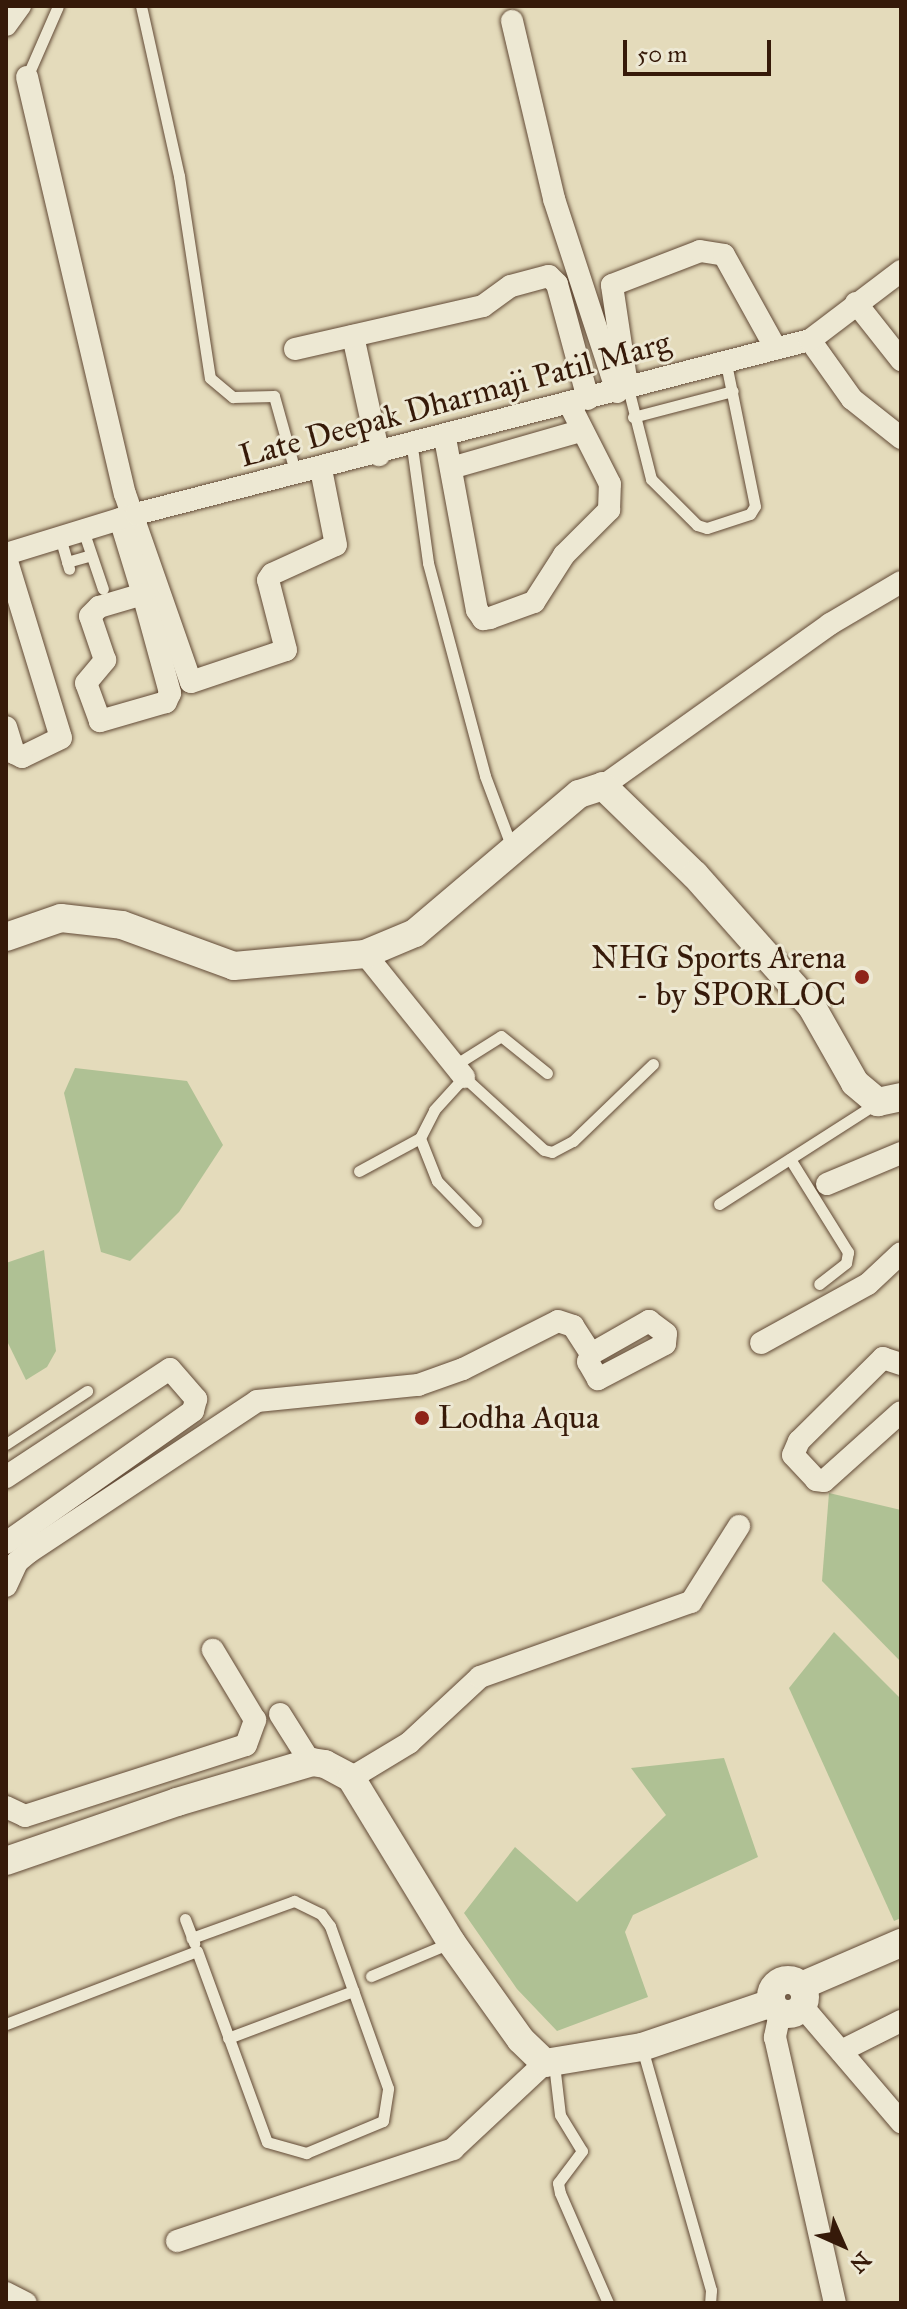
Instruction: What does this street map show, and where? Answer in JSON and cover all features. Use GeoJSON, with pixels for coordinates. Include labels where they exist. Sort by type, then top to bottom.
{"type":"FeatureCollection","features":[{"type":"Feature","properties":{"kind":"street"},"geometry":{"type":"LineString","coordinates":[[6,25],[20,6]]}},
{"type":"Feature","properties":{"kind":"street"},"geometry":{"type":"LineString","coordinates":[[512,21],[554,199],[623,390]]}},
{"type":"Feature","properties":{"kind":"street"},"geometry":{"type":"LineString","coordinates":[[27,77],[125,494],[143,594],[170,698],[100,721],[86,683],[105,660],[90,616],[99,607],[143,594]]}},
{"type":"Feature","properties":{"kind":"street"},"geometry":{"type":"LineString","coordinates":[[623,390],[612,285],[700,251],[724,255],[776,349]]}},
{"type":"Feature","properties":{"kind":"street","name":"Late Deepak Dharmaji Patil Marg"},"geometry":{"type":"LineString","coordinates":[[6,556],[128,516],[412,447],[810,340],[901,271]]}},
{"type":"Feature","properties":{"kind":"street"},"geometry":{"type":"LineString","coordinates":[[295,349],[483,306],[511,286],[549,276],[557,284],[579,402],[580,431],[610,484],[609,510],[564,555],[534,602],[483,619],[477,610],[445,438]]}},
{"type":"Feature","properties":{"kind":"street"},"geometry":{"type":"LineString","coordinates":[[856,303],[901,360]]}},
{"type":"Feature","properties":{"kind":"street"},"geometry":{"type":"LineString","coordinates":[[353,336],[379,455]]}},
{"type":"Feature","properties":{"kind":"street"},"geometry":{"type":"LineString","coordinates":[[810,340],[852,399],[901,438]]}},
{"type":"Feature","properties":{"kind":"street"},"geometry":{"type":"LineString","coordinates":[[451,468],[580,431]]}},
{"type":"Feature","properties":{"kind":"street"},"geometry":{"type":"LineString","coordinates":[[128,516],[187,677],[195,683],[286,650],[268,580],[272,574],[336,545],[321,469]]}},
{"type":"Feature","properties":{"kind":"street"},"geometry":{"type":"LineString","coordinates":[[6,556],[61,738],[22,757],[14,753],[6,727]]}},
{"type":"Feature","properties":{"kind":"street"},"geometry":{"type":"LineString","coordinates":[[6,937],[61,918],[122,925],[234,966],[365,954],[415,933],[462,898],[513,848],[579,794],[603,786],[830,624],[901,582]]}},
{"type":"Feature","properties":{"kind":"street"},"geometry":{"type":"LineString","coordinates":[[603,786],[753,938],[812,1007],[855,1083],[889,1100]]}},
{"type":"Feature","properties":{"kind":"street"},"geometry":{"type":"LineString","coordinates":[[365,954],[460,1071]]}},
{"type":"Feature","properties":{"kind":"street"},"geometry":{"type":"LineString","coordinates":[[827,1184],[901,1153]]}},
{"type":"Feature","properties":{"kind":"street"},"geometry":{"type":"LineString","coordinates":[[761,1343],[868,1284],[901,1253]]}},
{"type":"Feature","properties":{"kind":"street"},"geometry":{"type":"LineString","coordinates":[[6,1586],[17,1562],[29,1552],[257,1401],[418,1385],[463,1369],[558,1321],[573,1326],[591,1354]]}},
{"type":"Feature","properties":{"kind":"street"},"geometry":{"type":"LineString","coordinates":[[901,1364],[883,1358],[799,1441],[793,1455],[816,1480],[824,1481],[901,1412]]}},
{"type":"Feature","properties":{"kind":"street"},"geometry":{"type":"LineString","coordinates":[[6,1477],[170,1369],[196,1399],[193,1411],[6,1543]]}},
{"type":"Feature","properties":{"kind":"street"},"geometry":{"type":"LineString","coordinates":[[351,1778],[409,1743],[480,1677],[691,1602],[739,1526]]}},
{"type":"Feature","properties":{"kind":"street"},"geometry":{"type":"LineString","coordinates":[[6,1807],[25,1816],[250,1742],[255,1720],[213,1650]]}},
{"type":"Feature","properties":{"kind":"street"},"geometry":{"type":"LineString","coordinates":[[280,1714],[311,1763],[351,1778],[451,1942],[521,2040],[550,2064]]}},
{"type":"Feature","properties":{"kind":"street"},"geometry":{"type":"LineString","coordinates":[[6,1861],[149,1812],[311,1763]]}},
{"type":"Feature","properties":{"kind":"street"},"geometry":{"type":"LineString","coordinates":[[137,1780],[149,1812]]}},
{"type":"Feature","properties":{"kind":"street"},"geometry":{"type":"LineString","coordinates":[[177,2241],[453,2149],[550,2064],[642,2047],[789,2002],[901,1943]]}},
{"type":"Feature","properties":{"kind":"street"},"geometry":{"type":"LineString","coordinates":[[789,2002],[841,2051],[901,2122]]}},
{"type":"Feature","properties":{"kind":"street"},"geometry":{"type":"LineString","coordinates":[[789,2002],[775,2037],[835,2303]]}},
{"type":"Feature","properties":{"kind":"street"},"geometry":{"type":"LineString","coordinates":[[841,2051],[901,2021]]}},
{"type":"Feature","properties":{"kind":"street"},"geometry":{"type":"LineString","coordinates":[[6,2293],[26,2303]]}},
{"type":"Feature","properties":{"kind":"lane"},"geometry":{"type":"LineString","coordinates":[[27,77],[58,6]]}},
{"type":"Feature","properties":{"kind":"lane"},"geometry":{"type":"LineString","coordinates":[[141,6],[179,176],[210,378],[233,397],[274,396],[296,475]]}},
{"type":"Feature","properties":{"kind":"lane"},"geometry":{"type":"LineString","coordinates":[[623,390],[653,483],[697,525],[707,528],[750,514],[755,506],[726,363]]}},
{"type":"Feature","properties":{"kind":"lane"},"geometry":{"type":"LineString","coordinates":[[633,417],[733,391]]}},
{"type":"Feature","properties":{"kind":"lane"},"geometry":{"type":"LineString","coordinates":[[412,447],[428,563],[485,776],[513,848]]}},
{"type":"Feature","properties":{"kind":"lane"},"geometry":{"type":"LineString","coordinates":[[83,530],[103,589]]}},
{"type":"Feature","properties":{"kind":"lane"},"geometry":{"type":"LineString","coordinates":[[60,537],[68,565],[91,555]]}},
{"type":"Feature","properties":{"kind":"lane"},"geometry":{"type":"LineString","coordinates":[[359,1171],[420,1138],[460,1071],[501,1036],[547,1073]]}},
{"type":"Feature","properties":{"kind":"lane"},"geometry":{"type":"LineString","coordinates":[[460,1071],[544,1150],[552,1152],[573,1141],[653,1064]]}},
{"type":"Feature","properties":{"kind":"lane"},"geometry":{"type":"LineString","coordinates":[[719,1204],[889,1100]]}},
{"type":"Feature","properties":{"kind":"lane"},"geometry":{"type":"LineString","coordinates":[[420,1138],[437,1181],[476,1221]]}},
{"type":"Feature","properties":{"kind":"lane"},"geometry":{"type":"LineString","coordinates":[[790,1159],[848,1252],[846,1263],[819,1284]]}},
{"type":"Feature","properties":{"kind":"lane"},"geometry":{"type":"LineString","coordinates":[[6,1444],[87,1391]]}},
{"type":"Feature","properties":{"kind":"lane"},"geometry":{"type":"LineString","coordinates":[[185,1919],[263,2136],[274,2147],[306,2153],[376,2128],[388,2113],[390,2097],[330,1926],[321,1914],[294,1901],[192,1938]]}},
{"type":"Feature","properties":{"kind":"lane"},"geometry":{"type":"LineString","coordinates":[[371,1976],[451,1942]]}},
{"type":"Feature","properties":{"kind":"lane"},"geometry":{"type":"LineString","coordinates":[[6,2024],[197,1951]]}},
{"type":"Feature","properties":{"kind":"lane"},"geometry":{"type":"LineString","coordinates":[[228,2038],[353,1991]]}},
{"type":"Feature","properties":{"kind":"lane"},"geometry":{"type":"LineString","coordinates":[[642,2047],[711,2290],[710,2303]]}},
{"type":"Feature","properties":{"kind":"lane"},"geometry":{"type":"LineString","coordinates":[[550,2064],[560,2115],[582,2151],[558,2183],[560,2193],[608,2303]]}},
{"type":"Feature","properties":{"kind":"green space"},"geometry":{"type":"Polygon","coordinates":[[[75,1068],[187,1081],[223,1145],[179,1212],[130,1261],[101,1252],[64,1093],[75,1068]]]}},
{"type":"Feature","properties":{"kind":"green space"},"geometry":{"type":"Polygon","coordinates":[[[44,1250],[56,1351],[47,1367],[26,1380],[6,1339],[6,1263],[44,1250]]]}},
{"type":"Feature","properties":{"kind":"green space"},"geometry":{"type":"Polygon","coordinates":[[[829,1493],[901,1510],[901,1662],[822,1581],[829,1493]]]}},
{"type":"Feature","properties":{"kind":"green space"},"geometry":{"type":"Polygon","coordinates":[[[834,1632],[901,1699],[901,1918],[894,1921],[789,1688],[834,1632]]]}},
{"type":"Feature","properties":{"kind":"green space"},"geometry":{"type":"Polygon","coordinates":[[[724,1758],[758,1857],[633,1915],[625,1932],[648,1997],[557,2031],[517,1989],[464,1913],[515,1847],[577,1902],[666,1815],[631,1768],[724,1758]]]}},
{"type":"Feature","properties":{"kind":"place","name":"NHG Sports Arena - by SPORLOC"},"geometry":{"type":"Point","coordinates":[862,977]}},
{"type":"Feature","properties":{"kind":"place","name":"Lodha Aqua"},"geometry":{"type":"Point","coordinates":[422,1418]}}]}
